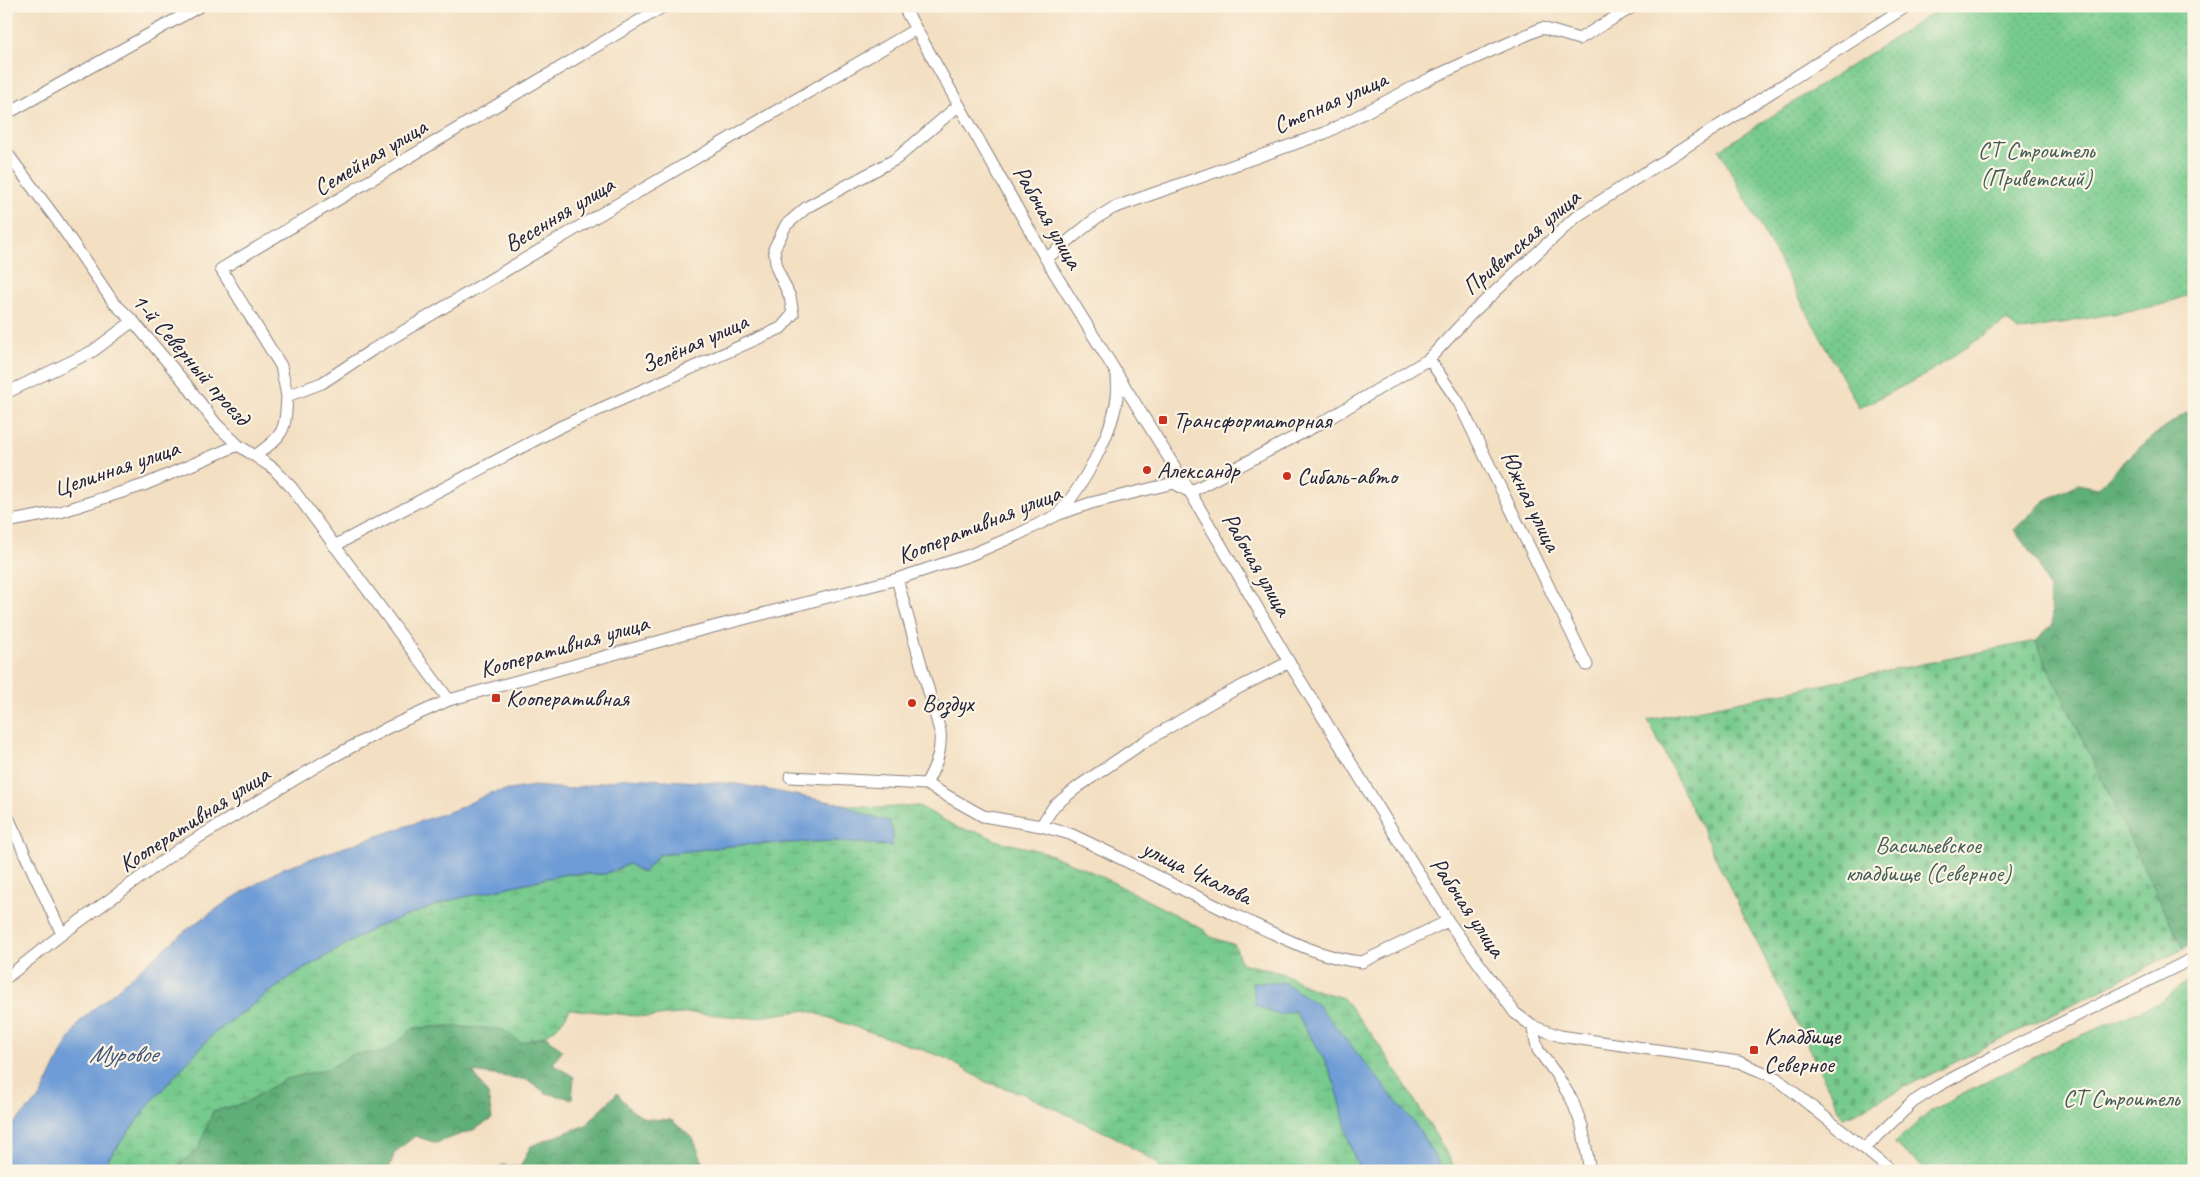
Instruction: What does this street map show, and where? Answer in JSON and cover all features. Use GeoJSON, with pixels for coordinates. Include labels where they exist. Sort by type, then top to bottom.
{"type":"FeatureCollection","features":[{"type":"Feature","properties":{"kind":"street"},"geometry":{"type":"LineString","coordinates":[[6,114],[200,6]]}},
{"type":"Feature","properties":{"kind":"street","name":"Семейная улица"},"geometry":{"type":"LineString","coordinates":[[287,396],[281,366],[221,269],[664,6]]}},
{"type":"Feature","properties":{"kind":"street","name":"Рабочая улица"},"geometry":{"type":"LineString","coordinates":[[903,6],[1046,259],[1190,492],[1289,662],[1448,921],[1515,1013],[1532,1026],[1560,1036],[1739,1062],[1776,1078],[1892,1171]]}},
{"type":"Feature","properties":{"kind":"street","name":"Степная улица"},"geometry":{"type":"LineString","coordinates":[[1046,259],[1095,219],[1113,208],[1325,133],[1433,78],[1542,28],[1579,39],[1634,6]]}},
{"type":"Feature","properties":{"kind":"street","name":"Приветская улица"},"geometry":{"type":"LineString","coordinates":[[1190,492],[1322,422],[1430,359],[1471,314],[1577,216],[1907,6]]}},
{"type":"Feature","properties":{"kind":"street","name":"Весенняя улица"},"geometry":{"type":"LineString","coordinates":[[287,396],[322,383],[372,350],[916,28]]}},
{"type":"Feature","properties":{"kind":"street","name":"Зелёная улица"},"geometry":{"type":"LineString","coordinates":[[334,546],[560,427],[781,328],[793,314],[790,297],[777,269],[774,249],[786,225],[807,207],[896,159],[959,105]]}},
{"type":"Feature","properties":{"kind":"street","name":"1-й Северный проезд"},"geometry":{"type":"LineString","coordinates":[[6,152],[114,303],[133,321],[186,384],[216,424],[238,445],[273,468],[292,488],[449,700]]}},
{"type":"Feature","properties":{"kind":"street"},"geometry":{"type":"LineString","coordinates":[[6,393],[93,351],[133,321]]}},
{"type":"Feature","properties":{"kind":"street","name":"Южная улица"},"geometry":{"type":"LineString","coordinates":[[1430,359],[1459,403],[1587,665]]}},
{"type":"Feature","properties":{"kind":"street"},"geometry":{"type":"LineString","coordinates":[[1059,514],[1073,497],[1086,476],[1110,425],[1117,398],[1117,374]]}},
{"type":"Feature","properties":{"kind":"street"},"geometry":{"type":"LineString","coordinates":[[255,456],[280,437],[286,418],[287,396]]}},
{"type":"Feature","properties":{"kind":"street","name":"Целинная улица"},"geometry":{"type":"LineString","coordinates":[[6,522],[60,512],[144,485],[238,445]]}},
{"type":"Feature","properties":{"kind":"street","name":"Кооперативная улица"},"geometry":{"type":"LineString","coordinates":[[6,978],[11,968],[62,934],[181,848],[327,760],[389,727],[449,700],[682,635],[897,579],[970,555],[1017,535],[1059,514],[1091,503],[1174,483],[1190,492]]}},
{"type":"Feature","properties":{"kind":"street"},"geometry":{"type":"LineString","coordinates":[[897,579],[940,731],[941,746],[938,763],[926,784]]}},
{"type":"Feature","properties":{"kind":"street"},"geometry":{"type":"LineString","coordinates":[[1041,826],[1054,806],[1060,801],[1144,742],[1219,698],[1289,662]]}},
{"type":"Feature","properties":{"kind":"street","name":"улица Чкалова"},"geometry":{"type":"LineString","coordinates":[[790,776],[926,784],[983,816],[1041,826],[1070,834],[1271,933],[1335,957],[1362,962],[1448,921]]}},
{"type":"Feature","properties":{"kind":"street"},"geometry":{"type":"LineString","coordinates":[[6,813],[62,934]]}},
{"type":"Feature","properties":{"kind":"street"},"geometry":{"type":"LineString","coordinates":[[1864,1150],[1913,1102],[1938,1086],[1994,1056],[2194,958]]}},
{"type":"Feature","properties":{"kind":"street"},"geometry":{"type":"LineString","coordinates":[[1532,1026],[1538,1050],[1572,1100],[1582,1126],[1590,1171]]}},
{"type":"Feature","properties":{"kind":"green space","name":"СТ Строитель (Приветский)"},"geometry":{"type":"Polygon","coordinates":[[[1944,6],[2194,6],[2194,293],[2161,305],[2018,331],[2007,320],[1923,376],[1859,408],[1719,150],[1944,6]]]}},
{"type":"Feature","properties":{"kind":"green space"},"geometry":{"type":"Polygon","coordinates":[[[2194,409],[2194,944],[2183,949],[2035,641],[2053,624],[2049,590],[2038,563],[2014,530],[2044,501],[2078,484],[2098,488],[2131,455],[2155,435],[2194,409]]]}},
{"type":"Feature","properties":{"kind":"green space","name":"Васильевское кладбище (Северное)"},"geometry":{"type":"Polygon","coordinates":[[[2035,641],[2183,949],[1843,1118],[1648,720],[2035,641]]]}},
{"type":"Feature","properties":{"kind":"green space"},"geometry":{"type":"Polygon","coordinates":[[[819,801],[875,808],[919,806],[960,829],[981,833],[998,841],[1044,852],[1099,875],[1204,930],[1211,937],[1235,945],[1241,963],[1285,974],[1312,989],[1343,998],[1373,1036],[1408,1089],[1457,1171],[1443,1171],[1418,1128],[1294,1010],[1318,1050],[1336,1086],[1351,1148],[1361,1171],[1162,1171],[1157,1163],[1113,1136],[1024,1094],[986,1082],[946,1058],[806,1010],[753,1018],[692,1013],[647,1017],[570,1009],[555,1029],[538,1038],[521,1043],[502,1029],[446,1026],[414,1028],[384,1052],[353,1054],[330,1068],[283,1080],[245,1103],[213,1111],[198,1150],[171,1171],[99,1171],[151,1102],[213,1034],[293,975],[376,927],[451,900],[566,874],[605,874],[629,864],[643,873],[658,855],[737,845],[836,841],[892,846],[889,821],[868,816],[842,804],[819,801]]]}},
{"type":"Feature","properties":{"kind":"green space","name":"СТ Строитель"},"geometry":{"type":"Polygon","coordinates":[[[2194,975],[2194,1171],[1928,1171],[1894,1143],[1931,1111],[2049,1049],[2163,1001],[2194,975]]]}},
{"type":"Feature","properties":{"kind":"green space"},"geometry":{"type":"Polygon","coordinates":[[[446,1026],[503,1029],[521,1043],[546,1036],[562,1050],[553,1064],[574,1077],[572,1099],[546,1093],[528,1080],[473,1072],[488,1095],[492,1119],[473,1130],[436,1143],[415,1136],[395,1152],[388,1171],[171,1171],[198,1150],[213,1111],[245,1103],[283,1080],[330,1068],[353,1054],[384,1052],[414,1028],[446,1026]]]}},
{"type":"Feature","properties":{"kind":"green space"},"geometry":{"type":"Polygon","coordinates":[[[617,1093],[631,1110],[646,1119],[671,1120],[693,1138],[703,1163],[710,1171],[491,1171],[503,1165],[520,1167],[531,1146],[586,1125],[617,1093]]]}},
{"type":"Feature","properties":{"kind":"water","name":"Муровое"},"geometry":{"type":"Polygon","coordinates":[[[626,778],[737,784],[842,804],[868,816],[889,821],[893,833],[892,846],[836,841],[737,845],[658,855],[643,873],[629,864],[605,874],[566,874],[451,900],[376,927],[293,975],[213,1034],[151,1102],[99,1171],[6,1171],[6,1132],[41,1096],[63,1050],[81,1020],[185,931],[228,901],[283,868],[457,809],[490,793],[534,786],[568,789],[626,778]]]}},
{"type":"Feature","properties":{"kind":"water"},"geometry":{"type":"Polygon","coordinates":[[[1252,982],[1285,983],[1318,1005],[1418,1128],[1443,1171],[1361,1171],[1351,1148],[1336,1086],[1318,1050],[1294,1010],[1279,1015],[1256,1006],[1252,982]]]}},
{"type":"Feature","properties":{"kind":"place","name":"Трансформаторная"},"geometry":{"type":"Point","coordinates":[1163,420]}},
{"type":"Feature","properties":{"kind":"place","name":"Александр"},"geometry":{"type":"Point","coordinates":[1147,470]}},
{"type":"Feature","properties":{"kind":"place","name":"Сибаль-авто"},"geometry":{"type":"Point","coordinates":[1287,476]}},
{"type":"Feature","properties":{"kind":"place","name":"Кооперативная"},"geometry":{"type":"Point","coordinates":[496,698]}},
{"type":"Feature","properties":{"kind":"place","name":"Воздух"},"geometry":{"type":"Point","coordinates":[912,703]}},
{"type":"Feature","properties":{"kind":"place","name":"Кладбище Северное"},"geometry":{"type":"Point","coordinates":[1754,1050]}}]}
